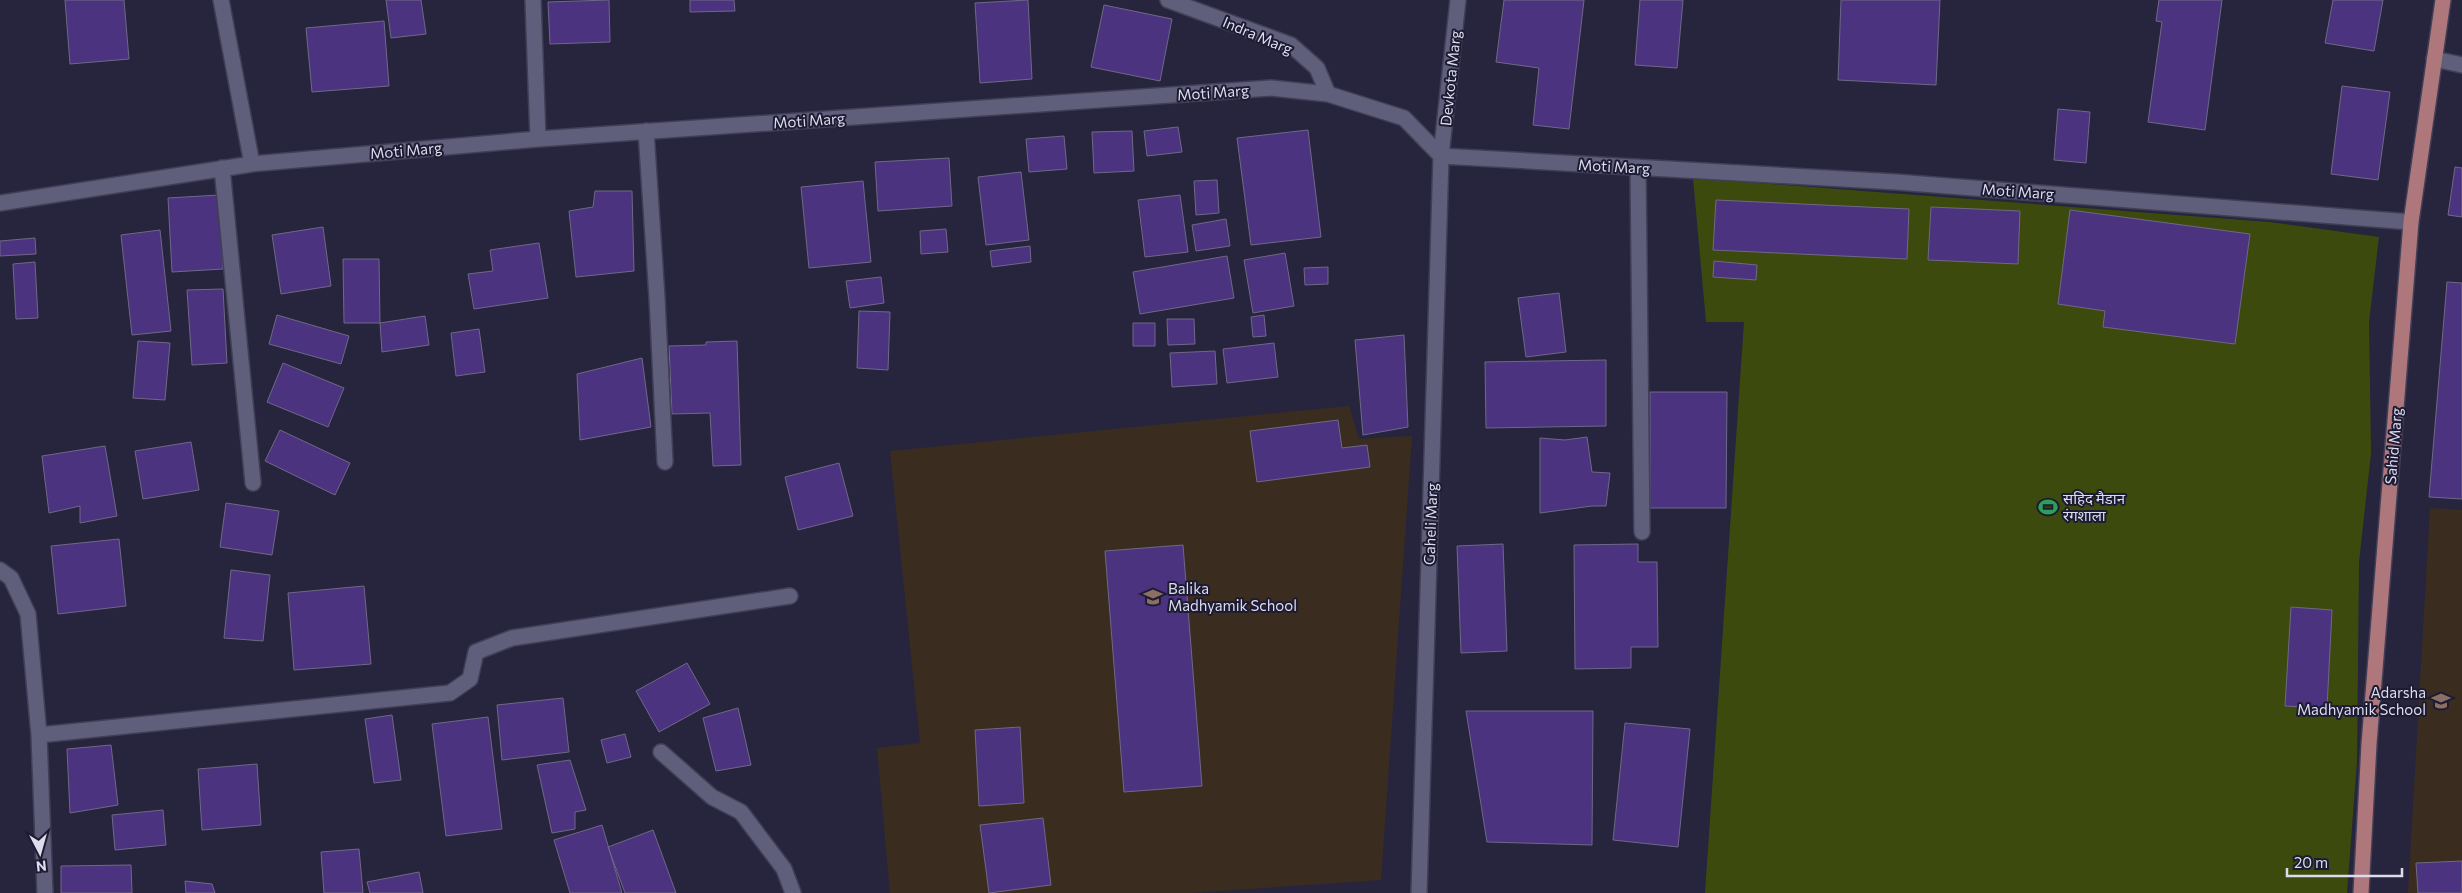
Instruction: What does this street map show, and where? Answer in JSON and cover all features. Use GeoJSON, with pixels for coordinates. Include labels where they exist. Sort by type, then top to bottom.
{"type":"FeatureCollection","features":[{"type":"Feature","properties":{"kind":"main road","name":"Sahid Marg"},"geometry":{"type":"LineString","coordinates":[[2361,893],[2369,744],[2411,222],[2443,0]]}},
{"type":"Feature","properties":{"kind":"street"},"geometry":{"type":"LineString","coordinates":[[221,0],[252,164]]}},
{"type":"Feature","properties":{"kind":"street"},"geometry":{"type":"LineString","coordinates":[[533,0],[538,139]]}},
{"type":"Feature","properties":{"kind":"street","name":"Indra Marg"},"geometry":{"type":"LineString","coordinates":[[1168,0],[1291,46],[1317,68],[1328,94]]}},
{"type":"Feature","properties":{"kind":"street","name":"Devkota Marg"},"geometry":{"type":"LineString","coordinates":[[1441,156],[1458,0]]}},
{"type":"Feature","properties":{"kind":"street"},"geometry":{"type":"LineString","coordinates":[[2434,59],[2462,65]]}},
{"type":"Feature","properties":{"kind":"street","name":"Moti Marg"},"geometry":{"type":"LineString","coordinates":[[0,203],[252,164],[538,139],[1271,88],[1328,94],[1404,118],[1441,156],[1896,182],[2411,222]]}},
{"type":"Feature","properties":{"kind":"street"},"geometry":{"type":"LineString","coordinates":[[646,131],[665,462]]}},
{"type":"Feature","properties":{"kind":"street","name":"Gaheli Marg"},"geometry":{"type":"LineString","coordinates":[[1419,893],[1441,156]]}},
{"type":"Feature","properties":{"kind":"street"},"geometry":{"type":"LineString","coordinates":[[1638,167],[1642,532]]}},
{"type":"Feature","properties":{"kind":"street"},"geometry":{"type":"LineString","coordinates":[[222,168],[253,483]]}},
{"type":"Feature","properties":{"kind":"street"},"geometry":{"type":"LineString","coordinates":[[0,570],[11,578],[28,614],[39,735],[45,893]]}},
{"type":"Feature","properties":{"kind":"street"},"geometry":{"type":"LineString","coordinates":[[39,735],[450,693],[470,679],[476,652],[512,638],[790,596]]}},
{"type":"Feature","properties":{"kind":"street"},"geometry":{"type":"LineString","coordinates":[[661,752],[712,797],[741,812],[784,868],[793,893]]}},
{"type":"Feature","properties":{"kind":"shaded area","name":"Balika Madhyamik School"},"geometry":{"type":"Polygon","coordinates":[[[1349,406],[1359,439],[1412,436],[1381,880],[1191,893],[890,893],[877,748],[920,743],[890,451],[1349,406]]]}},
{"type":"Feature","properties":{"kind":"shaded area","name":"Adarsha Madhyamik School"},"geometry":{"type":"Polygon","coordinates":[[[2430,508],[2462,510],[2462,893],[2408,893],[2430,508]]]}},
{"type":"Feature","properties":{"kind":"green space","name":"सहिद मैडान रंगशाला"},"geometry":{"type":"Polygon","coordinates":[[[1693,178],[2269,222],[2379,237],[2369,322],[2371,453],[2359,562],[2357,761],[2347,893],[1705,893],[1744,322],[1706,322],[1693,178]]]}},
{"type":"Feature","properties":{"kind":"building"},"geometry":{"type":"Polygon","coordinates":[[[65,0],[124,0],[129,59],[70,64],[65,0]]]}},
{"type":"Feature","properties":{"kind":"building"},"geometry":{"type":"Polygon","coordinates":[[[386,0],[421,0],[426,34],[391,38],[386,0]]]}},
{"type":"Feature","properties":{"kind":"building"},"geometry":{"type":"Polygon","coordinates":[[[609,0],[610,42],[550,44],[548,2],[609,0]]]}},
{"type":"Feature","properties":{"kind":"building"},"geometry":{"type":"Polygon","coordinates":[[[690,0],[734,0],[735,11],[690,12],[690,0]]]}},
{"type":"Feature","properties":{"kind":"building"},"geometry":{"type":"Polygon","coordinates":[[[1028,0],[1032,79],[980,83],[975,3],[1028,0]]]}},
{"type":"Feature","properties":{"kind":"building"},"geometry":{"type":"Polygon","coordinates":[[[1504,0],[1584,0],[1569,129],[1533,125],[1539,68],[1496,62],[1504,0]]]}},
{"type":"Feature","properties":{"kind":"building"},"geometry":{"type":"Polygon","coordinates":[[[1640,0],[1683,0],[1677,68],[1635,65],[1640,0]]]}},
{"type":"Feature","properties":{"kind":"building"},"geometry":{"type":"Polygon","coordinates":[[[1841,0],[1940,0],[1936,85],[1838,80],[1841,0]]]}},
{"type":"Feature","properties":{"kind":"building"},"geometry":{"type":"Polygon","coordinates":[[[2159,0],[2222,0],[2205,130],[2148,122],[2162,22],[2156,21],[2159,0]]]}},
{"type":"Feature","properties":{"kind":"building"},"geometry":{"type":"Polygon","coordinates":[[[2333,0],[2383,0],[2374,51],[2325,43],[2333,0]]]}},
{"type":"Feature","properties":{"kind":"building"},"geometry":{"type":"Polygon","coordinates":[[[1104,5],[1172,19],[1160,81],[1091,67],[1104,5]]]}},
{"type":"Feature","properties":{"kind":"building"},"geometry":{"type":"Polygon","coordinates":[[[384,21],[389,86],[312,92],[306,28],[384,21]]]}},
{"type":"Feature","properties":{"kind":"building"},"geometry":{"type":"Polygon","coordinates":[[[2342,86],[2390,92],[2378,180],[2331,174],[2342,86]]]}},
{"type":"Feature","properties":{"kind":"building"},"geometry":{"type":"Polygon","coordinates":[[[2058,109],[2090,112],[2086,163],[2054,160],[2058,109]]]}},
{"type":"Feature","properties":{"kind":"building"},"geometry":{"type":"Polygon","coordinates":[[[1178,127],[1182,152],[1147,156],[1144,131],[1178,127]]]}},
{"type":"Feature","properties":{"kind":"building"},"geometry":{"type":"Polygon","coordinates":[[[1308,130],[1321,237],[1251,245],[1237,138],[1308,130]]]}},
{"type":"Feature","properties":{"kind":"building"},"geometry":{"type":"Polygon","coordinates":[[[1132,131],[1134,171],[1094,173],[1092,132],[1132,131]]]}},
{"type":"Feature","properties":{"kind":"building"},"geometry":{"type":"Polygon","coordinates":[[[1064,136],[1067,169],[1029,172],[1026,139],[1064,136]]]}},
{"type":"Feature","properties":{"kind":"building"},"geometry":{"type":"Polygon","coordinates":[[[949,158],[952,206],[878,211],[875,162],[949,158]]]}},
{"type":"Feature","properties":{"kind":"building"},"geometry":{"type":"Polygon","coordinates":[[[2455,167],[2462,168],[2462,217],[2448,215],[2455,167]]]}},
{"type":"Feature","properties":{"kind":"building"},"geometry":{"type":"Polygon","coordinates":[[[1021,172],[1029,240],[986,245],[978,177],[1021,172]]]}},
{"type":"Feature","properties":{"kind":"building"},"geometry":{"type":"Polygon","coordinates":[[[1217,180],[1219,213],[1196,215],[1194,181],[1217,180]]]}},
{"type":"Feature","properties":{"kind":"building"},"geometry":{"type":"Polygon","coordinates":[[[863,181],[871,262],[809,268],[801,187],[863,181]]]}},
{"type":"Feature","properties":{"kind":"building"},"geometry":{"type":"Polygon","coordinates":[[[595,191],[632,191],[634,271],[576,277],[569,211],[593,207],[595,191]]]}},
{"type":"Feature","properties":{"kind":"building"},"geometry":{"type":"Polygon","coordinates":[[[219,195],[223,269],[172,272],[168,198],[219,195]]]}},
{"type":"Feature","properties":{"kind":"building"},"geometry":{"type":"Polygon","coordinates":[[[1180,195],[1188,252],[1145,257],[1138,200],[1180,195]]]}},
{"type":"Feature","properties":{"kind":"building"},"geometry":{"type":"Polygon","coordinates":[[[1716,200],[1909,209],[1907,259],[1713,250],[1716,200]]]}},
{"type":"Feature","properties":{"kind":"building"},"geometry":{"type":"Polygon","coordinates":[[[1931,207],[2020,211],[2018,264],[1928,260],[1931,207]]]}},
{"type":"Feature","properties":{"kind":"building"},"geometry":{"type":"Polygon","coordinates":[[[2070,210],[2250,234],[2235,344],[2103,327],[2105,311],[2058,304],[2070,210]]]}},
{"type":"Feature","properties":{"kind":"building"},"geometry":{"type":"Polygon","coordinates":[[[1226,219],[1230,246],[1196,251],[1192,225],[1226,219]]]}},
{"type":"Feature","properties":{"kind":"building"},"geometry":{"type":"Polygon","coordinates":[[[323,227],[331,286],[281,294],[272,235],[323,227]]]}},
{"type":"Feature","properties":{"kind":"building"},"geometry":{"type":"Polygon","coordinates":[[[946,229],[948,252],[921,254],[920,231],[946,229]]]}},
{"type":"Feature","properties":{"kind":"building"},"geometry":{"type":"Polygon","coordinates":[[[160,230],[171,331],[132,335],[121,235],[160,230]]]}},
{"type":"Feature","properties":{"kind":"building"},"geometry":{"type":"Polygon","coordinates":[[[35,238],[36,254],[0,256],[0,241],[35,238]]]}},
{"type":"Feature","properties":{"kind":"building"},"geometry":{"type":"Polygon","coordinates":[[[539,243],[548,298],[474,309],[468,274],[493,271],[490,250],[539,243]]]}},
{"type":"Feature","properties":{"kind":"building"},"geometry":{"type":"Polygon","coordinates":[[[1030,246],[1031,262],[992,267],[990,251],[1030,246]]]}},
{"type":"Feature","properties":{"kind":"building"},"geometry":{"type":"Polygon","coordinates":[[[1285,253],[1294,306],[1253,313],[1244,260],[1285,253]]]}},
{"type":"Feature","properties":{"kind":"building"},"geometry":{"type":"Polygon","coordinates":[[[1227,256],[1234,298],[1140,314],[1133,272],[1227,256]]]}},
{"type":"Feature","properties":{"kind":"building"},"geometry":{"type":"Polygon","coordinates":[[[343,259],[379,259],[380,323],[344,323],[343,259]]]}},
{"type":"Feature","properties":{"kind":"building"},"geometry":{"type":"Polygon","coordinates":[[[1714,261],[1757,265],[1756,280],[1713,277],[1714,261]]]}},
{"type":"Feature","properties":{"kind":"building"},"geometry":{"type":"Polygon","coordinates":[[[35,262],[38,318],[16,319],[13,264],[35,262]]]}},
{"type":"Feature","properties":{"kind":"building"},"geometry":{"type":"Polygon","coordinates":[[[1328,267],[1328,284],[1305,285],[1304,268],[1328,267]]]}},
{"type":"Feature","properties":{"kind":"building"},"geometry":{"type":"Polygon","coordinates":[[[881,277],[884,303],[850,308],[846,281],[881,277]]]}},
{"type":"Feature","properties":{"kind":"building"},"geometry":{"type":"Polygon","coordinates":[[[2447,282],[2462,283],[2462,499],[2429,497],[2447,282]]]}},
{"type":"Feature","properties":{"kind":"building"},"geometry":{"type":"Polygon","coordinates":[[[223,289],[227,363],[192,365],[187,290],[223,289]]]}},
{"type":"Feature","properties":{"kind":"building"},"geometry":{"type":"Polygon","coordinates":[[[1559,293],[1566,352],[1526,357],[1518,298],[1559,293]]]}},
{"type":"Feature","properties":{"kind":"building"},"geometry":{"type":"Polygon","coordinates":[[[859,311],[890,312],[888,370],[857,368],[859,311]]]}},
{"type":"Feature","properties":{"kind":"building"},"geometry":{"type":"Polygon","coordinates":[[[277,315],[349,336],[341,364],[269,344],[277,315]]]}},
{"type":"Feature","properties":{"kind":"building"},"geometry":{"type":"Polygon","coordinates":[[[1264,315],[1266,336],[1253,337],[1251,317],[1264,315]]]}},
{"type":"Feature","properties":{"kind":"building"},"geometry":{"type":"Polygon","coordinates":[[[425,316],[429,345],[382,352],[380,323],[425,316]]]}},
{"type":"Feature","properties":{"kind":"building"},"geometry":{"type":"Polygon","coordinates":[[[1167,319],[1194,319],[1195,344],[1168,345],[1167,319]]]}},
{"type":"Feature","properties":{"kind":"building"},"geometry":{"type":"Polygon","coordinates":[[[1133,323],[1155,323],[1155,346],[1133,346],[1133,323]]]}},
{"type":"Feature","properties":{"kind":"building"},"geometry":{"type":"Polygon","coordinates":[[[479,329],[485,372],[456,376],[451,333],[479,329]]]}},
{"type":"Feature","properties":{"kind":"building"},"geometry":{"type":"Polygon","coordinates":[[[1404,335],[1408,427],[1363,435],[1355,340],[1404,335]]]}},
{"type":"Feature","properties":{"kind":"building"},"geometry":{"type":"Polygon","coordinates":[[[138,341],[170,343],[165,400],[133,398],[138,341]]]}},
{"type":"Feature","properties":{"kind":"building"},"geometry":{"type":"Polygon","coordinates":[[[737,341],[741,465],[713,466],[710,413],[672,414],[669,346],[706,345],[706,342],[737,341]]]}},
{"type":"Feature","properties":{"kind":"building"},"geometry":{"type":"Polygon","coordinates":[[[1274,343],[1278,377],[1227,383],[1223,349],[1274,343]]]}},
{"type":"Feature","properties":{"kind":"building"},"geometry":{"type":"Polygon","coordinates":[[[1215,351],[1217,384],[1172,387],[1170,353],[1215,351]]]}},
{"type":"Feature","properties":{"kind":"building"},"geometry":{"type":"Polygon","coordinates":[[[642,358],[651,427],[580,440],[577,374],[642,358]]]}},
{"type":"Feature","properties":{"kind":"building"},"geometry":{"type":"Polygon","coordinates":[[[1606,360],[1606,426],[1486,428],[1485,362],[1606,360]]]}},
{"type":"Feature","properties":{"kind":"building"},"geometry":{"type":"Polygon","coordinates":[[[283,363],[344,388],[328,427],[267,402],[283,363]]]}},
{"type":"Feature","properties":{"kind":"building"},"geometry":{"type":"Polygon","coordinates":[[[1650,392],[1727,392],[1726,508],[1650,508],[1650,392]]]}},
{"type":"Feature","properties":{"kind":"building"},"geometry":{"type":"Polygon","coordinates":[[[1338,420],[1342,448],[1367,445],[1370,467],[1257,482],[1250,431],[1338,420]]]}},
{"type":"Feature","properties":{"kind":"building"},"geometry":{"type":"Polygon","coordinates":[[[280,430],[350,463],[335,495],[265,461],[280,430]]]}},
{"type":"Feature","properties":{"kind":"building"},"geometry":{"type":"Polygon","coordinates":[[[1587,437],[1592,472],[1610,473],[1606,506],[1540,513],[1540,438],[1565,440],[1587,437]]]}},
{"type":"Feature","properties":{"kind":"building"},"geometry":{"type":"Polygon","coordinates":[[[191,442],[199,490],[143,499],[135,451],[191,442]]]}},
{"type":"Feature","properties":{"kind":"building"},"geometry":{"type":"Polygon","coordinates":[[[105,446],[117,516],[80,523],[80,506],[49,513],[42,456],[105,446]]]}},
{"type":"Feature","properties":{"kind":"building"},"geometry":{"type":"Polygon","coordinates":[[[839,463],[853,516],[798,530],[785,477],[839,463]]]}},
{"type":"Feature","properties":{"kind":"building"},"geometry":{"type":"Polygon","coordinates":[[[226,503],[279,511],[272,555],[220,547],[226,503]]]}},
{"type":"Feature","properties":{"kind":"building"},"geometry":{"type":"Polygon","coordinates":[[[119,539],[126,606],[58,614],[51,546],[119,539]]]}},
{"type":"Feature","properties":{"kind":"building"},"geometry":{"type":"Polygon","coordinates":[[[1503,544],[1507,651],[1461,653],[1457,546],[1503,544]]]}},
{"type":"Feature","properties":{"kind":"building"},"geometry":{"type":"Polygon","coordinates":[[[1638,544],[1638,562],[1657,562],[1658,647],[1631,647],[1631,668],[1575,669],[1574,545],[1638,544]]]}},
{"type":"Feature","properties":{"kind":"building"},"geometry":{"type":"Polygon","coordinates":[[[1183,545],[1202,786],[1124,792],[1105,551],[1183,545]]]}},
{"type":"Feature","properties":{"kind":"building"},"geometry":{"type":"Polygon","coordinates":[[[231,570],[270,575],[263,641],[224,638],[231,570]]]}},
{"type":"Feature","properties":{"kind":"building"},"geometry":{"type":"Polygon","coordinates":[[[364,586],[371,664],[294,670],[288,593],[364,586]]]}},
{"type":"Feature","properties":{"kind":"building"},"geometry":{"type":"Polygon","coordinates":[[[2291,607],[2332,610],[2327,708],[2285,706],[2291,607]]]}},
{"type":"Feature","properties":{"kind":"building"},"geometry":{"type":"Polygon","coordinates":[[[687,663],[710,704],[659,732],[636,691],[687,663]]]}},
{"type":"Feature","properties":{"kind":"building"},"geometry":{"type":"Polygon","coordinates":[[[563,698],[569,752],[502,760],[497,705],[563,698]]]}},
{"type":"Feature","properties":{"kind":"building"},"geometry":{"type":"Polygon","coordinates":[[[738,708],[751,765],[716,771],[703,718],[738,708]]]}},
{"type":"Feature","properties":{"kind":"building"},"geometry":{"type":"Polygon","coordinates":[[[1466,711],[1593,711],[1592,845],[1487,842],[1466,711]]]}},
{"type":"Feature","properties":{"kind":"building"},"geometry":{"type":"Polygon","coordinates":[[[392,715],[401,780],[374,783],[365,719],[392,715]]]}},
{"type":"Feature","properties":{"kind":"building"},"geometry":{"type":"Polygon","coordinates":[[[488,717],[502,829],[446,836],[432,724],[488,717]]]}},
{"type":"Feature","properties":{"kind":"building"},"geometry":{"type":"Polygon","coordinates":[[[1625,723],[1690,729],[1678,847],[1613,840],[1625,723]]]}},
{"type":"Feature","properties":{"kind":"building"},"geometry":{"type":"Polygon","coordinates":[[[1020,727],[1024,803],[979,806],[975,730],[1020,727]]]}},
{"type":"Feature","properties":{"kind":"building"},"geometry":{"type":"Polygon","coordinates":[[[625,734],[631,757],[607,763],[601,740],[625,734]]]}},
{"type":"Feature","properties":{"kind":"building"},"geometry":{"type":"Polygon","coordinates":[[[111,745],[118,805],[70,813],[67,749],[111,745]]]}},
{"type":"Feature","properties":{"kind":"building"},"geometry":{"type":"Polygon","coordinates":[[[570,760],[586,810],[575,812],[575,829],[552,833],[537,765],[570,760]]]}},
{"type":"Feature","properties":{"kind":"building"},"geometry":{"type":"Polygon","coordinates":[[[257,764],[261,825],[202,830],[198,769],[257,764]]]}},
{"type":"Feature","properties":{"kind":"building"},"geometry":{"type":"Polygon","coordinates":[[[163,810],[166,845],[115,850],[112,815],[163,810]]]}},
{"type":"Feature","properties":{"kind":"building"},"geometry":{"type":"Polygon","coordinates":[[[1043,818],[1051,885],[989,893],[980,825],[1043,818]]]}},
{"type":"Feature","properties":{"kind":"building"},"geometry":{"type":"Polygon","coordinates":[[[602,825],[622,893],[570,893],[554,840],[602,825]]]}},
{"type":"Feature","properties":{"kind":"building"},"geometry":{"type":"Polygon","coordinates":[[[653,830],[676,893],[625,893],[608,847],[653,830]]]}},
{"type":"Feature","properties":{"kind":"building"},"geometry":{"type":"Polygon","coordinates":[[[359,849],[363,893],[324,893],[321,852],[359,849]]]}},
{"type":"Feature","properties":{"kind":"building"},"geometry":{"type":"Polygon","coordinates":[[[2462,861],[2462,893],[2418,893],[2416,863],[2462,861]]]}},
{"type":"Feature","properties":{"kind":"building"},"geometry":{"type":"Polygon","coordinates":[[[131,865],[132,893],[61,893],[61,866],[131,865]]]}},
{"type":"Feature","properties":{"kind":"building"},"geometry":{"type":"Polygon","coordinates":[[[419,872],[423,893],[370,893],[367,882],[419,872]]]}},
{"type":"Feature","properties":{"kind":"building"},"geometry":{"type":"Polygon","coordinates":[[[185,881],[212,884],[215,893],[186,893],[185,881]]]}},
{"type":"Feature","properties":{"kind":"place","name":"सहिद मैडान रंगशाला"},"geometry":{"type":"Point","coordinates":[2048,507]}},
{"type":"Feature","properties":{"kind":"place","name":"Balika Madhyamik School"},"geometry":{"type":"Point","coordinates":[1153,597]}},
{"type":"Feature","properties":{"kind":"place","name":"Adarsha Madhyamik School"},"geometry":{"type":"Point","coordinates":[2441,701]}}]}
